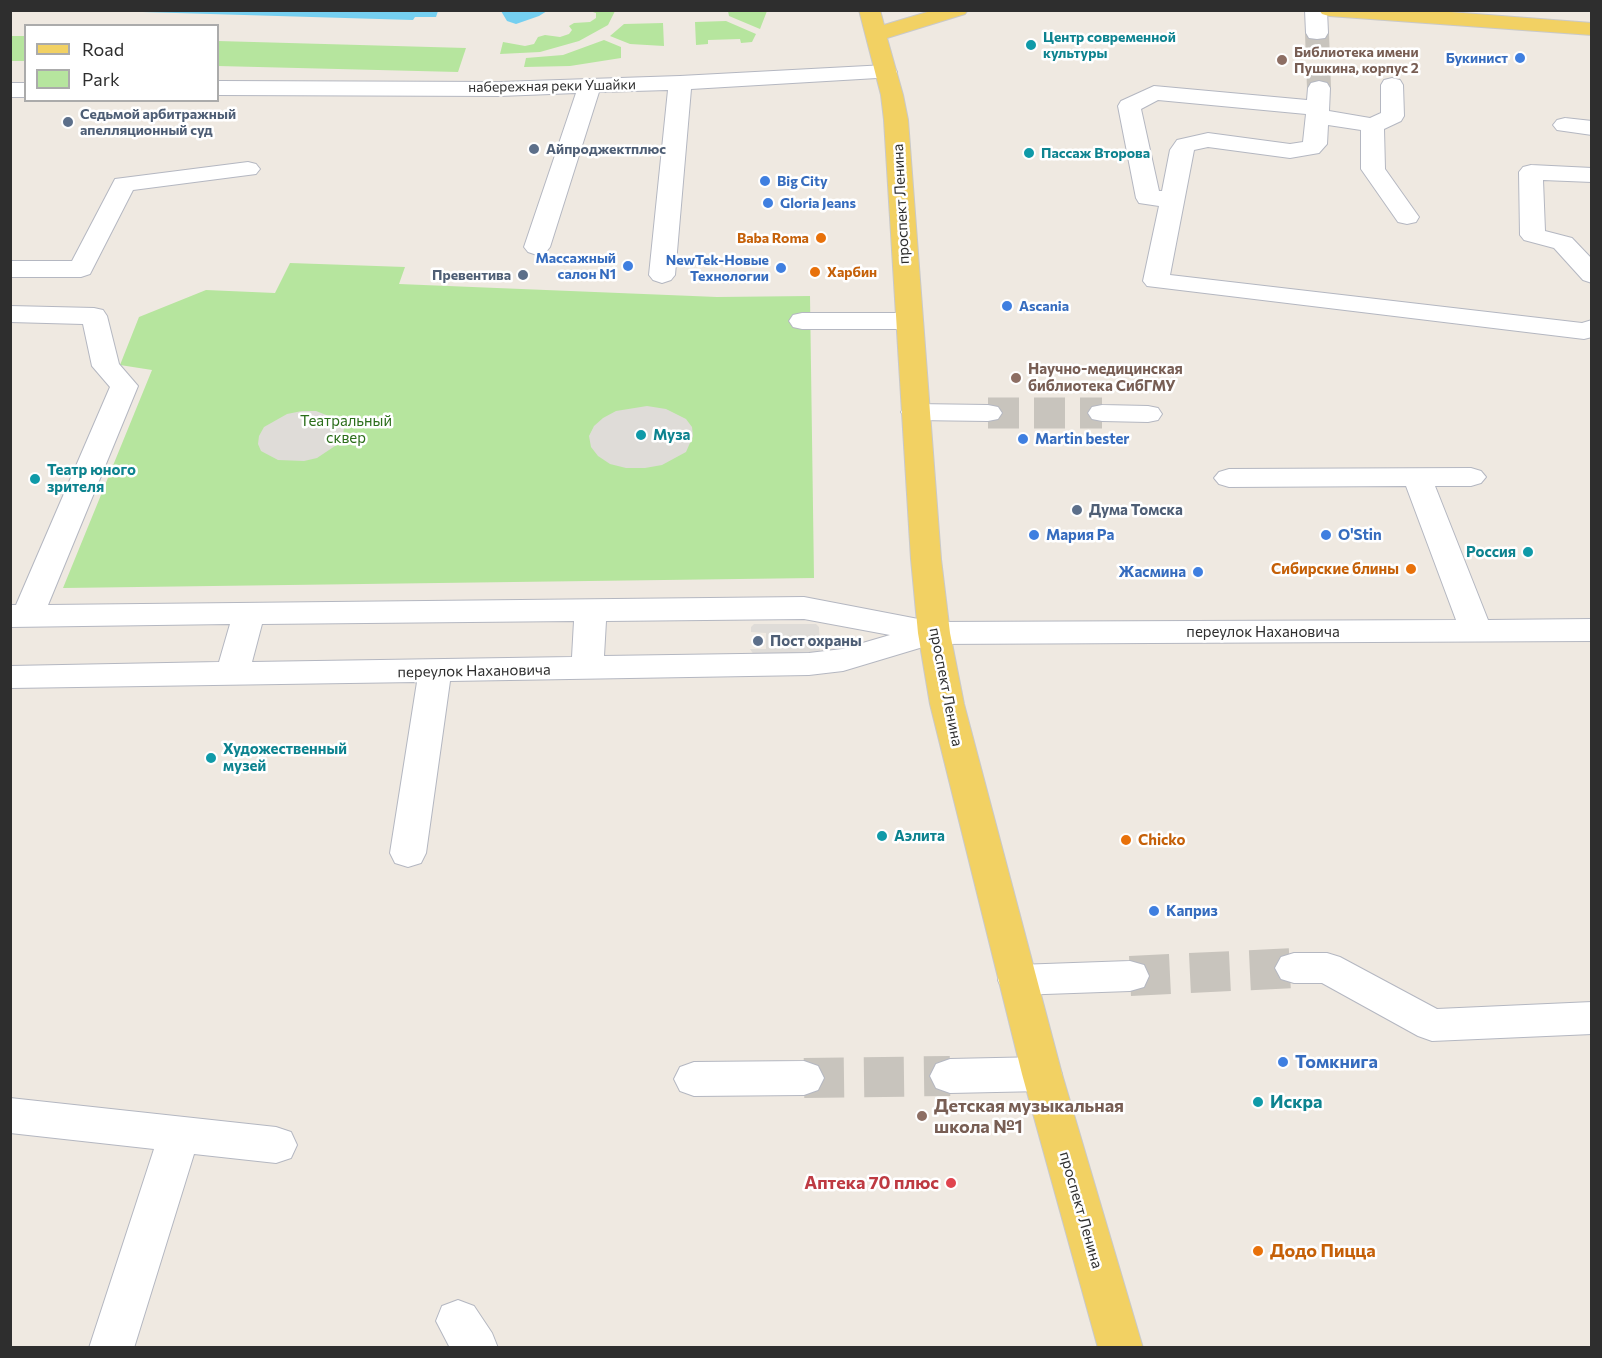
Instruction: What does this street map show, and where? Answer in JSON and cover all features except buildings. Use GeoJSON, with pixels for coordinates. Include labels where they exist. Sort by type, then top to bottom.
{"type":"FeatureCollection","features":[{"type":"Feature","properties":{"kind":"main road","name":"проспект Ленина"},"geometry":{"type":"LineString","coordinates":[[869,10],[877,34],[896,120],[908,321],[934,633],[947,704],[1042,1074],[1121,1347]]}},
{"type":"Feature","properties":{"kind":"main road"},"geometry":{"type":"LineString","coordinates":[[916,10],[940,10]]}},
{"type":"Feature","properties":{"kind":"main road"},"geometry":{"type":"LineString","coordinates":[[877,34],[958,10]]}},
{"type":"Feature","properties":{"kind":"main road"},"geometry":{"type":"LineString","coordinates":[[1329,10],[1592,29]]}},
{"type":"Feature","properties":{"kind":"street"},"geometry":{"type":"LineString","coordinates":[[1316,10],[1317,33]]}},
{"type":"Feature","properties":{"kind":"street","name":"набережная реки Ушайки"},"geometry":{"type":"LineString","coordinates":[[219,88],[501,89],[680,83],[886,72]]}},
{"type":"Feature","properties":{"kind":"street"},"geometry":{"type":"LineString","coordinates":[[662,275],[680,83]]}},
{"type":"Feature","properties":{"kind":"street"},"geometry":{"type":"LineString","coordinates":[[1172,199],[1148,198],[1129,106],[1154,93],[1318,105],[1369,125],[1383,122],[1393,116],[1392,85]]}},
{"type":"Feature","properties":{"kind":"street"},"geometry":{"type":"LineString","coordinates":[[537,247],[590,86]]}},
{"type":"Feature","properties":{"kind":"street"},"geometry":{"type":"LineString","coordinates":[[1318,105],[1315,144],[1302,151],[1208,140],[1185,144],[1156,281],[1584,331],[1592,328]]}},
{"type":"Feature","properties":{"kind":"street"},"geometry":{"type":"LineString","coordinates":[[1369,125],[1374,134],[1373,170],[1407,217]]}},
{"type":"Feature","properties":{"kind":"street"},"geometry":{"type":"LineString","coordinates":[[1565,125],[1592,128]]}},
{"type":"Feature","properties":{"kind":"street"},"geometry":{"type":"LineString","coordinates":[[10,269],[81,269],[124,184],[248,170]]}},
{"type":"Feature","properties":{"kind":"street"},"geometry":{"type":"LineString","coordinates":[[1592,175],[1531,172],[1533,235],[1563,243],[1592,275]]}},
{"type":"Feature","properties":{"kind":"street"},"geometry":{"type":"LineString","coordinates":[[10,314],[94,316],[106,366],[124,386],[19,616]]}},
{"type":"Feature","properties":{"kind":"street"},"geometry":{"type":"LineString","coordinates":[[802,321],[908,321]]}},
{"type":"Feature","properties":{"kind":"street"},"geometry":{"type":"LineString","coordinates":[[915,412],[988,413]]}},
{"type":"Feature","properties":{"kind":"street"},"geometry":{"type":"LineString","coordinates":[[1102,413],[1148,414]]}},
{"type":"Feature","properties":{"kind":"street"},"geometry":{"type":"LineString","coordinates":[[1417,477],[1476,631]]}},
{"type":"Feature","properties":{"kind":"street"},"geometry":{"type":"LineString","coordinates":[[1229,478],[1471,477]]}},
{"type":"Feature","properties":{"kind":"street","name":"переулок Нахановича"},"geometry":{"type":"LineString","coordinates":[[19,616],[804,608],[839,612],[934,633],[1592,630]]}},
{"type":"Feature","properties":{"kind":"street"},"geometry":{"type":"LineString","coordinates":[[587,669],[591,610]]}},
{"type":"Feature","properties":{"kind":"street"},"geometry":{"type":"LineString","coordinates":[[232,675],[249,614]]}},
{"type":"Feature","properties":{"kind":"street","name":"переулок Нахановича"},"geometry":{"type":"LineString","coordinates":[[13,684],[232,675],[809,664],[843,660],[934,633]]}},
{"type":"Feature","properties":{"kind":"street"},"geometry":{"type":"LineString","coordinates":[[408,854],[435,672]]}},
{"type":"Feature","properties":{"kind":"street"},"geometry":{"type":"LineString","coordinates":[[1294,968],[1327,968],[1432,1025],[1592,1018]]}},
{"type":"Feature","properties":{"kind":"street"},"geometry":{"type":"LineString","coordinates":[[1017,980],[1130,976]]}},
{"type":"Feature","properties":{"kind":"street"},"geometry":{"type":"LineString","coordinates":[[950,1076],[1042,1074]]}},
{"type":"Feature","properties":{"kind":"street"},"geometry":{"type":"LineString","coordinates":[[694,1079],[804,1078]]}},
{"type":"Feature","properties":{"kind":"street"},"geometry":{"type":"LineString","coordinates":[[10,1115],[276,1145]]}},
{"type":"Feature","properties":{"kind":"street"},"geometry":{"type":"LineString","coordinates":[[111,1347],[179,1134]]}},
{"type":"Feature","properties":{"kind":"green space"},"geometry":{"type":"Polygon","coordinates":[[[728,10],[767,11],[760,29],[729,16],[728,10]]]}},
{"type":"Feature","properties":{"kind":"green space"},"geometry":{"type":"Polygon","coordinates":[[[590,11],[615,11],[608,25],[579,41],[540,52],[500,54],[503,42],[525,46],[534,44],[538,37],[545,35],[560,37],[569,34],[572,30],[569,26],[574,23],[590,22],[596,18],[596,13],[590,11]]]}},
{"type":"Feature","properties":{"kind":"green space"},"geometry":{"type":"Polygon","coordinates":[[[726,21],[756,34],[752,42],[741,43],[740,39],[708,40],[708,44],[696,45],[695,22],[726,21]]]}},
{"type":"Feature","properties":{"kind":"green space"},"geometry":{"type":"Polygon","coordinates":[[[663,23],[664,46],[630,44],[610,36],[624,24],[663,23]]]}},
{"type":"Feature","properties":{"kind":"green space"},"geometry":{"type":"Polygon","coordinates":[[[10,36],[24,36],[24,61],[11,61],[10,36]]]}},
{"type":"Feature","properties":{"kind":"green space"},"geometry":{"type":"Polygon","coordinates":[[[604,40],[621,47],[621,58],[570,66],[524,67],[526,58],[563,55],[604,40]]]}},
{"type":"Feature","properties":{"kind":"green space"},"geometry":{"type":"Polygon","coordinates":[[[219,41],[466,48],[458,72],[219,66],[219,41]]]}},
{"type":"Feature","properties":{"kind":"green space","name":"Театральный сквер"},"geometry":{"type":"Polygon","coordinates":[[[290,263],[405,267],[399,284],[717,297],[810,296],[814,578],[63,588],[152,370],[120,365],[139,317],[206,290],[275,293],[290,263]]]}},
{"type":"Feature","properties":{"kind":"shaded area"},"geometry":{"type":"Polygon","coordinates":[[[647,406],[666,409],[686,419],[692,427],[693,436],[686,452],[662,465],[645,468],[626,468],[610,464],[598,456],[591,447],[589,436],[594,426],[616,411],[647,406]]]}},
{"type":"Feature","properties":{"kind":"shaded area"},"geometry":{"type":"Polygon","coordinates":[[[316,411],[339,420],[344,427],[343,437],[338,444],[317,458],[304,461],[278,460],[261,451],[258,444],[259,436],[264,427],[287,414],[316,411]]]}},
{"type":"Feature","properties":{"kind":"shaded area"},"geometry":{"type":"Polygon","coordinates":[[[754,624],[816,624],[819,627],[820,652],[817,654],[754,655],[750,649],[766,649],[766,633],[751,632],[754,624]]]}},
{"type":"Feature","properties":{"kind":"water"},"geometry":{"type":"Polygon","coordinates":[[[109,11],[438,11],[436,17],[415,17],[413,20],[109,11]]]}},
{"type":"Feature","properties":{"kind":"water"},"geometry":{"type":"Polygon","coordinates":[[[501,11],[547,11],[516,24],[507,21],[501,11]]]}},
{"type":"Feature","properties":{"kind":"tunnel"},"geometry":{"type":"LineString","coordinates":[[1317,33],[1319,88]]}},
{"type":"Feature","properties":{"kind":"tunnel"},"geometry":{"type":"LineString","coordinates":[[988,413],[1102,413]]}},
{"type":"Feature","properties":{"kind":"tunnel"},"geometry":{"type":"LineString","coordinates":[[1130,976],[1294,968]]}},
{"type":"Feature","properties":{"kind":"tunnel"},"geometry":{"type":"LineString","coordinates":[[804,1078],[950,1076]]}},
{"type":"Feature","properties":{"kind":"place","name":"Центр современной культуры"},"geometry":{"type":"Point","coordinates":[1031,45]}},
{"type":"Feature","properties":{"kind":"place","name":"Букинист"},"geometry":{"type":"Point","coordinates":[1520,58]}},
{"type":"Feature","properties":{"kind":"place","name":"Библиотека имени Пушкина, корпус 2"},"geometry":{"type":"Point","coordinates":[1282,60]}},
{"type":"Feature","properties":{"kind":"place","name":"Седьмой арбитражный апелляционный суд"},"geometry":{"type":"Point","coordinates":[68,122]}},
{"type":"Feature","properties":{"kind":"place","name":"Айпроджектплюс"},"geometry":{"type":"Point","coordinates":[534,149]}},
{"type":"Feature","properties":{"kind":"place","name":"Пассаж Второва"},"geometry":{"type":"Point","coordinates":[1029,153]}},
{"type":"Feature","properties":{"kind":"place","name":"Big City"},"geometry":{"type":"Point","coordinates":[765,181]}},
{"type":"Feature","properties":{"kind":"place","name":"Gloria Jeans"},"geometry":{"type":"Point","coordinates":[768,203]}},
{"type":"Feature","properties":{"kind":"place","name":"Baba Roma"},"geometry":{"type":"Point","coordinates":[821,238]}},
{"type":"Feature","properties":{"kind":"place","name":"Массажный салон N1"},"geometry":{"type":"Point","coordinates":[628,266]}},
{"type":"Feature","properties":{"kind":"place","name":"NewTek-Новые Технологии"},"geometry":{"type":"Point","coordinates":[781,268]}},
{"type":"Feature","properties":{"kind":"place","name":"Харбин"},"geometry":{"type":"Point","coordinates":[815,272]}},
{"type":"Feature","properties":{"kind":"place","name":"Превентива"},"geometry":{"type":"Point","coordinates":[523,275]}},
{"type":"Feature","properties":{"kind":"place","name":"Ascania"},"geometry":{"type":"Point","coordinates":[1007,306]}},
{"type":"Feature","properties":{"kind":"place","name":"Научно-медицинская библиотека СибГМУ"},"geometry":{"type":"Point","coordinates":[1016,378]}},
{"type":"Feature","properties":{"kind":"place","name":"Муза"},"geometry":{"type":"Point","coordinates":[641,435]}},
{"type":"Feature","properties":{"kind":"place","name":"Martin bester"},"geometry":{"type":"Point","coordinates":[1023,439]}},
{"type":"Feature","properties":{"kind":"place","name":"Театр юного зрителя"},"geometry":{"type":"Point","coordinates":[35,479]}},
{"type":"Feature","properties":{"kind":"place","name":"Дума Томска"},"geometry":{"type":"Point","coordinates":[1077,510]}},
{"type":"Feature","properties":{"kind":"place","name":"Мария Ра"},"geometry":{"type":"Point","coordinates":[1034,535]}},
{"type":"Feature","properties":{"kind":"place","name":"O'Stin"},"geometry":{"type":"Point","coordinates":[1326,535]}},
{"type":"Feature","properties":{"kind":"place","name":"Россия"},"geometry":{"type":"Point","coordinates":[1528,552]}},
{"type":"Feature","properties":{"kind":"place","name":"Сибирские блины"},"geometry":{"type":"Point","coordinates":[1411,569]}},
{"type":"Feature","properties":{"kind":"place","name":"Жасмина"},"geometry":{"type":"Point","coordinates":[1198,572]}},
{"type":"Feature","properties":{"kind":"place","name":"Пост охраны"},"geometry":{"type":"Point","coordinates":[758,641]}},
{"type":"Feature","properties":{"kind":"place","name":"Художественный музей"},"geometry":{"type":"Point","coordinates":[211,758]}},
{"type":"Feature","properties":{"kind":"place","name":"Аэлита"},"geometry":{"type":"Point","coordinates":[882,836]}},
{"type":"Feature","properties":{"kind":"place","name":"Chicko"},"geometry":{"type":"Point","coordinates":[1126,840]}},
{"type":"Feature","properties":{"kind":"place","name":"Каприз"},"geometry":{"type":"Point","coordinates":[1154,911]}},
{"type":"Feature","properties":{"kind":"place","name":"Томкнига"},"geometry":{"type":"Point","coordinates":[1283,1062]}},
{"type":"Feature","properties":{"kind":"place","name":"Искра"},"geometry":{"type":"Point","coordinates":[1258,1102]}},
{"type":"Feature","properties":{"kind":"place","name":"Детская музыкальная школа №1"},"geometry":{"type":"Point","coordinates":[922,1116]}},
{"type":"Feature","properties":{"kind":"place","name":"Аптека 70 плюс"},"geometry":{"type":"Point","coordinates":[951,1183]}},
{"type":"Feature","properties":{"kind":"place","name":"Додо Пицца"},"geometry":{"type":"Point","coordinates":[1258,1251]}}]}
